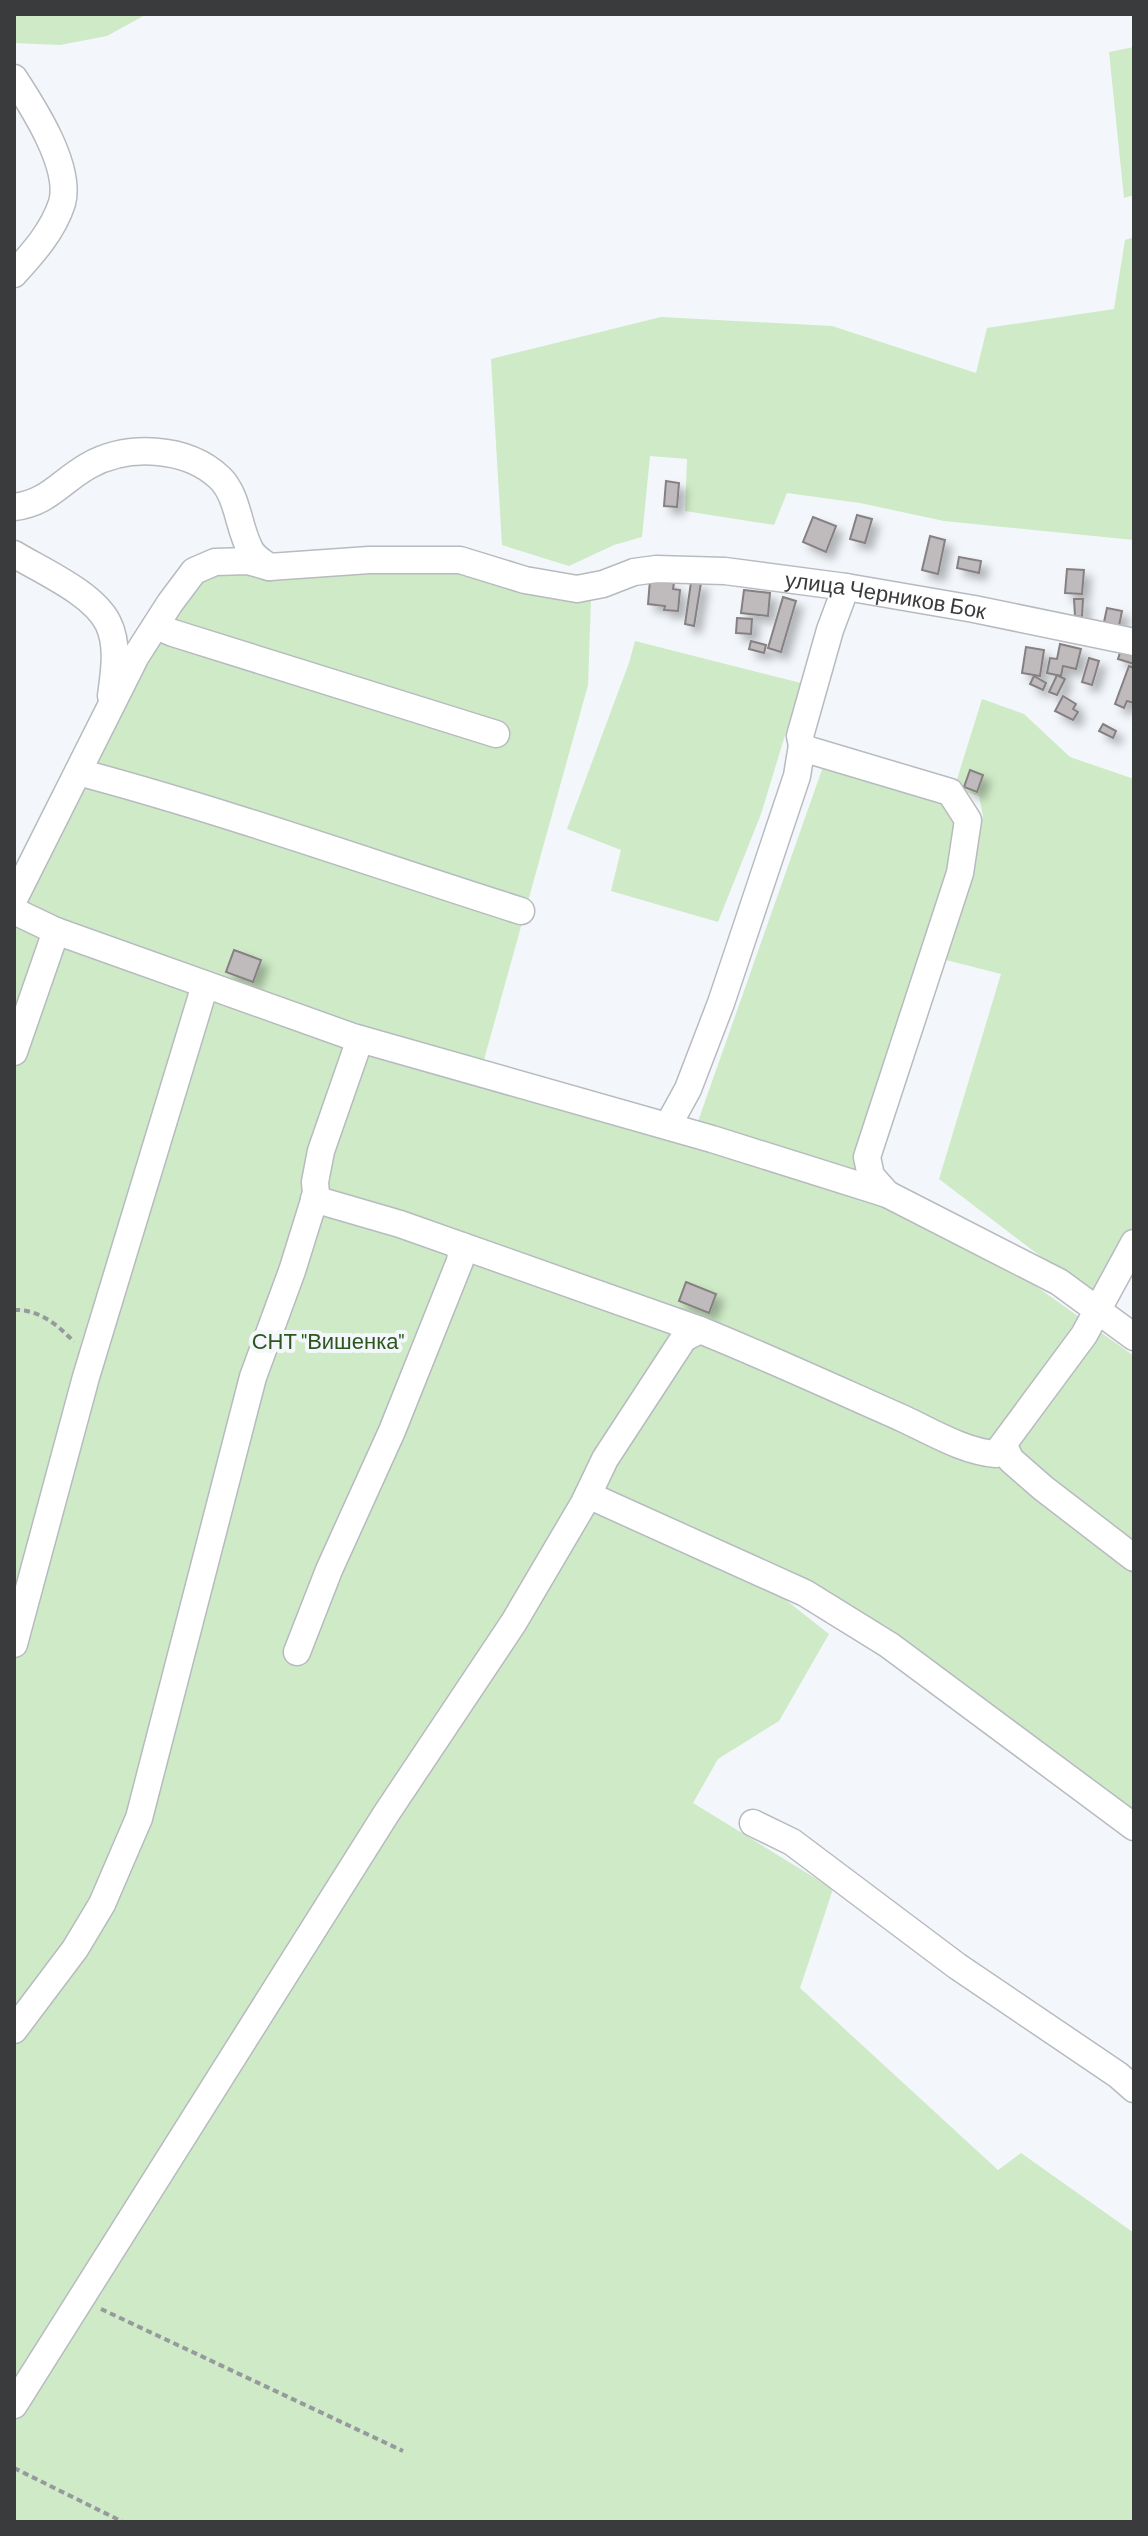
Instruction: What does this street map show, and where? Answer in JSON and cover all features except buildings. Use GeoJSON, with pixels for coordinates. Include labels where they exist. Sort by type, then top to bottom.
{"type":"FeatureCollection","features":[{"type":"Feature","properties":{"kind":"street"},"geometry":{"type":"LineString","coordinates":[[14,78],[51,139],[61,170],[63,201],[43,241],[14,274]]}},
{"type":"Feature","properties":{"kind":"street"},"geometry":{"type":"LineString","coordinates":[[14,507],[30,505],[49,496],[90,465],[118,454],[142,451],[170,454],[200,463],[222,480],[233,500],[252,554],[269,567]]}},
{"type":"Feature","properties":{"kind":"street"},"geometry":{"type":"LineString","coordinates":[[14,554],[86,598],[109,625],[114,670],[109,710]]}},
{"type":"Feature","properties":{"kind":"street","name":"улица Черников Бок"},"geometry":{"type":"LineString","coordinates":[[14,899],[136,656],[194,571],[215,562],[248,561],[269,567],[369,560],[460,560],[525,580],[577,589],[603,584],[634,572],[656,569],[725,571],[846,587],[974,609],[1134,642]]}},
{"type":"Feature","properties":{"kind":"street"},"geometry":{"type":"LineString","coordinates":[[671,1127],[671,1120],[688,1089],[721,1003],[797,776],[802,745],[800,736],[809,699],[846,587]]}},
{"type":"Feature","properties":{"kind":"street"},"geometry":{"type":"LineString","coordinates":[[156,626],[496,734]]}},
{"type":"Feature","properties":{"kind":"street"},"geometry":{"type":"LineString","coordinates":[[802,745],[809,750],[950,792],[968,820],[960,873],[867,1157],[871,1176],[887,1194]]}},
{"type":"Feature","properties":{"kind":"street"},"geometry":{"type":"LineString","coordinates":[[78,772],[243,819],[521,911]]}},
{"type":"Feature","properties":{"kind":"street"},"geometry":{"type":"LineString","coordinates":[[14,911],[56,931],[360,1039],[671,1127],[887,1194],[1059,1282],[1134,1337]]}},
{"type":"Feature","properties":{"kind":"street"},"geometry":{"type":"LineString","coordinates":[[14,1052],[56,931]]}},
{"type":"Feature","properties":{"kind":"street"},"geometry":{"type":"LineString","coordinates":[[14,1644],[86,1377],[205,985]]}},
{"type":"Feature","properties":{"kind":"street"},"geometry":{"type":"LineString","coordinates":[[14,2030],[102,1904],[139,1818],[253,1377],[292,1271],[314,1199],[321,1151],[360,1039]]}},
{"type":"Feature","properties":{"kind":"street"},"geometry":{"type":"LineString","coordinates":[[314,1199],[400,1224],[700,1330],[783,1363],[985,1453],[996,1454],[1078,1344],[1134,1243]]}},
{"type":"Feature","properties":{"kind":"street"},"geometry":{"type":"LineString","coordinates":[[297,1652],[418,1365],[460,1261],[462,1246]]}},
{"type":"Feature","properties":{"kind":"street"},"geometry":{"type":"LineString","coordinates":[[14,2405],[386,1814],[514,1622],[588,1495],[605,1459],[675,1350],[684,1338],[700,1330]]}},
{"type":"Feature","properties":{"kind":"street"},"geometry":{"type":"LineString","coordinates":[[1004,1446],[1011,1460],[1043,1488],[1134,1558]]}},
{"type":"Feature","properties":{"kind":"street"},"geometry":{"type":"LineString","coordinates":[[588,1495],[805,1593],[889,1645],[1134,1827]]}},
{"type":"Feature","properties":{"kind":"street"},"geometry":{"type":"LineString","coordinates":[[753,1823],[792,1842],[957,1966],[1134,2089]]}},
{"type":"Feature","properties":{"kind":"path"},"geometry":{"type":"LineString","coordinates":[[14,1310],[55,1322],[78,1346],[86,1377]]}},
{"type":"Feature","properties":{"kind":"path"},"geometry":{"type":"LineString","coordinates":[[81,2300],[403,2451]]}},
{"type":"Feature","properties":{"kind":"path"},"geometry":{"type":"LineString","coordinates":[[14,2468],[123,2522]]}},
{"type":"Feature","properties":{"kind":"green space"},"geometry":{"type":"Polygon","coordinates":[[[14,14],[147,14],[107,36],[60,45],[14,43],[14,14]]]}},
{"type":"Feature","properties":{"kind":"green space"},"geometry":{"type":"Polygon","coordinates":[[[1134,47],[1134,195],[1124,198],[1109,52],[1134,47]]]}},
{"type":"Feature","properties":{"kind":"green space"},"geometry":{"type":"Polygon","coordinates":[[[1134,237],[1134,540],[944,521],[860,503],[787,493],[774,525],[685,511],[687,459],[650,456],[642,537],[614,545],[569,566],[502,545],[491,359],[661,317],[832,326],[976,373],[987,328],[1114,309],[1125,240],[1134,237]]]}},
{"type":"Feature","properties":{"kind":"green space","name":"СНТ \"Вишенка\""},"geometry":{"type":"Polygon","coordinates":[[[461,568],[591,599],[588,685],[482,1067],[696,1127],[824,764],[977,809],[960,894],[874,1155],[877,1173],[1134,1356],[1134,1839],[912,1678],[773,1590],[829,1634],[779,1721],[718,1759],[693,1803],[833,1889],[800,1988],[998,2170],[1021,2153],[1134,2233],[1134,2522],[14,2522],[14,910],[106,727],[190,592],[210,574],[461,568]]]}},
{"type":"Feature","properties":{"kind":"green space"},"geometry":{"type":"Polygon","coordinates":[[[635,641],[801,683],[761,814],[718,922],[611,891],[621,850],[567,829],[635,641]]]}},
{"type":"Feature","properties":{"kind":"green space"},"geometry":{"type":"Polygon","coordinates":[[[982,699],[1024,714],[1070,757],[1134,779],[1134,1225],[1090,1294],[939,1179],[1001,974],[946,960],[983,816],[979,796],[954,789],[982,699]]]}}]}
